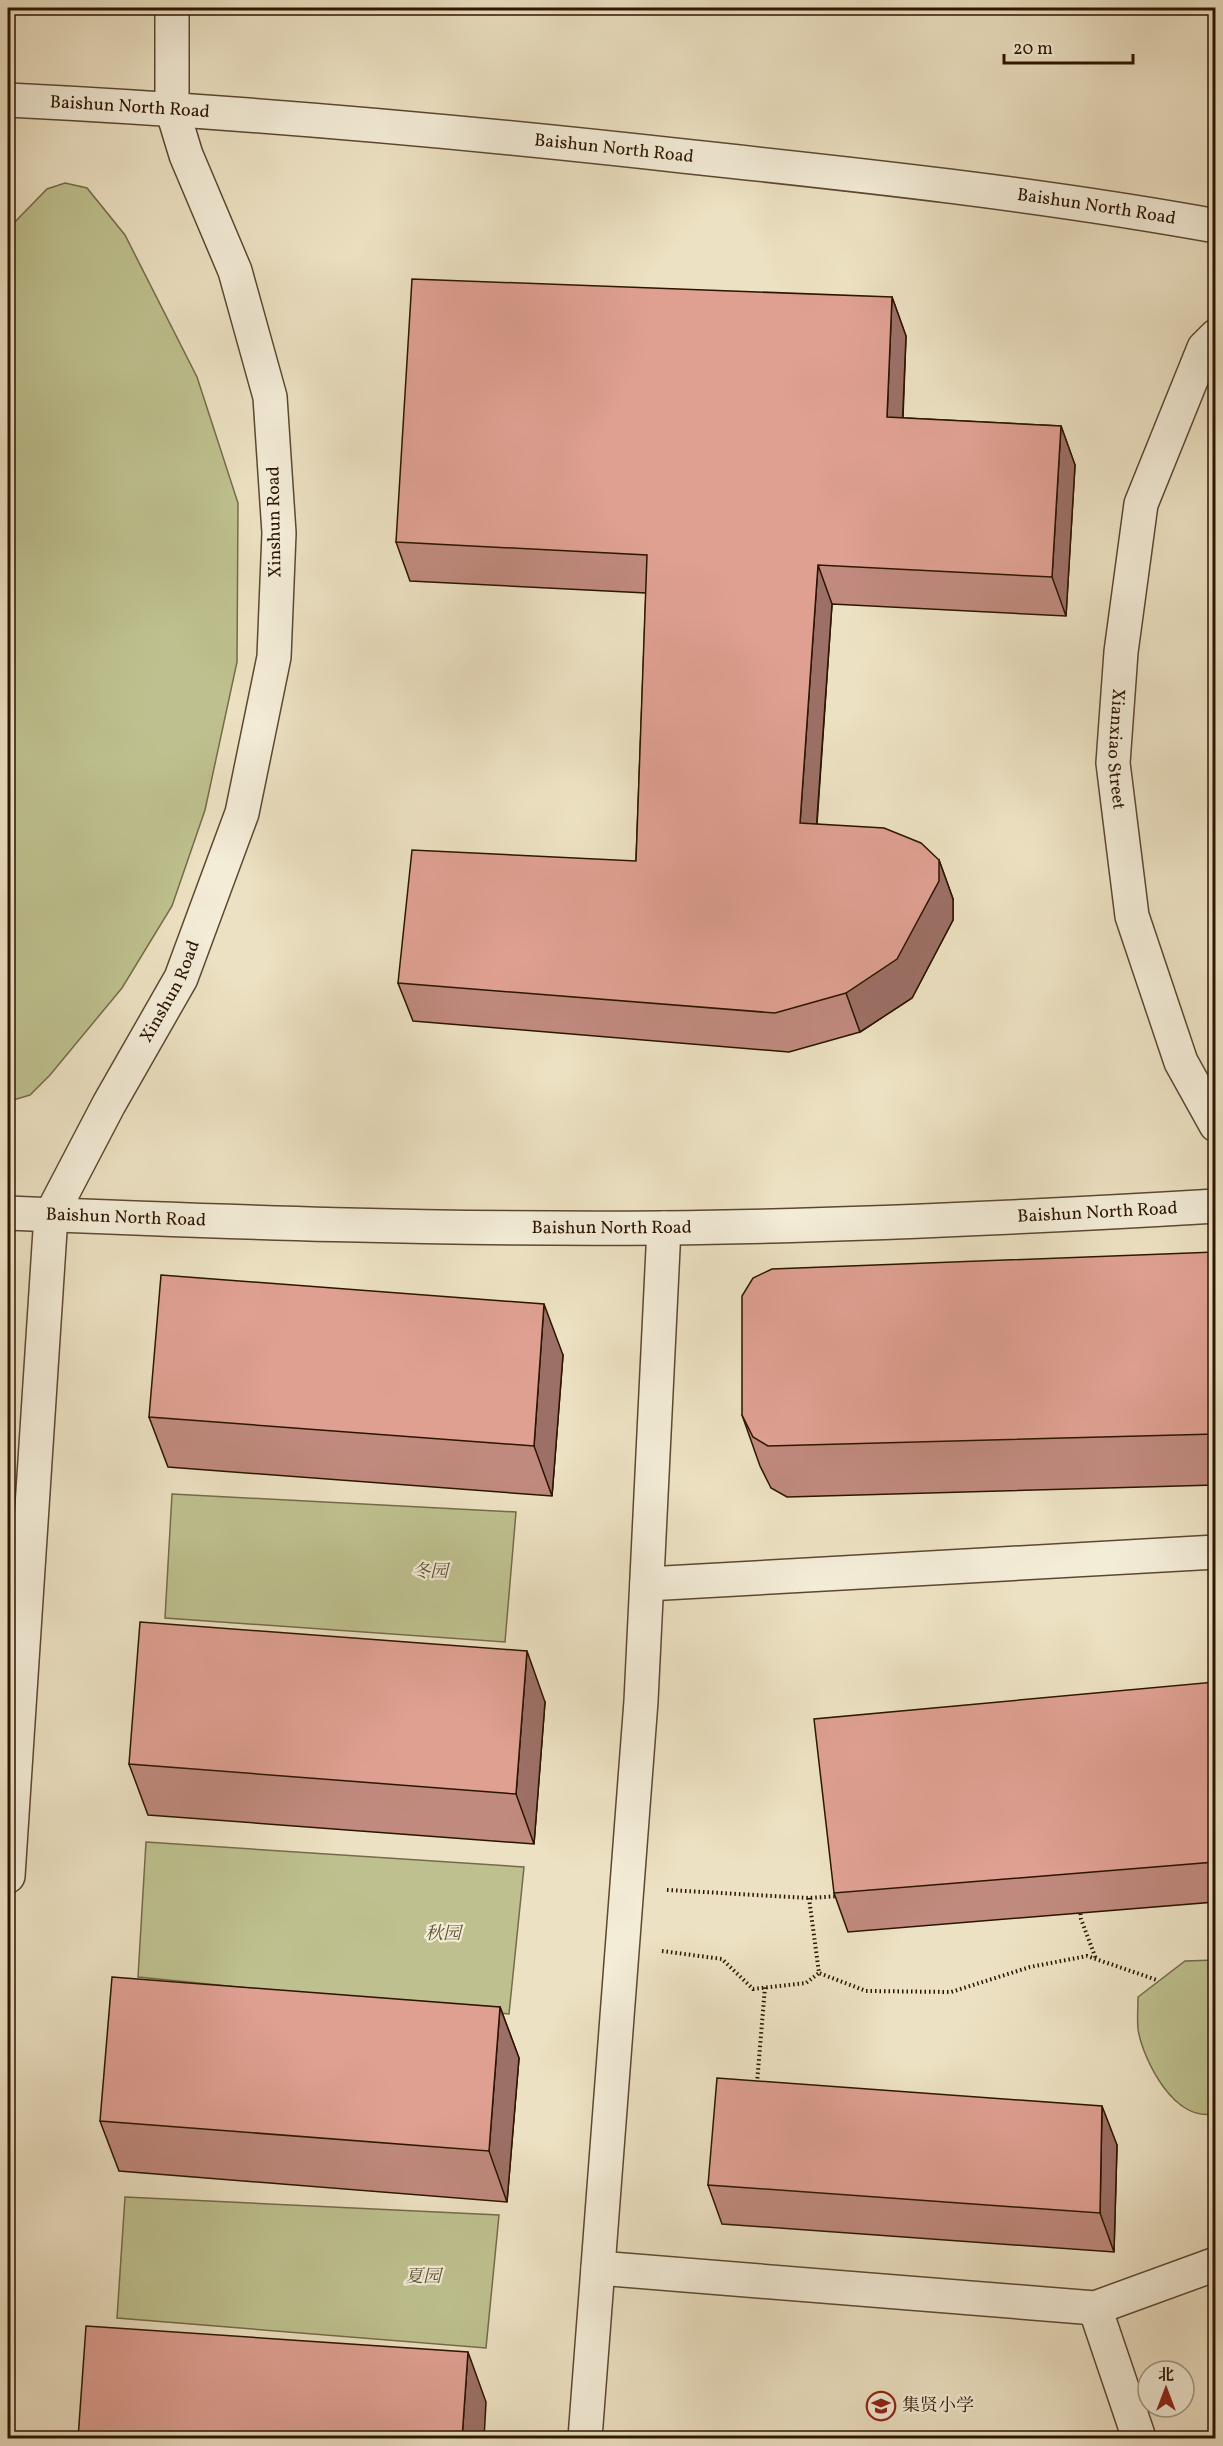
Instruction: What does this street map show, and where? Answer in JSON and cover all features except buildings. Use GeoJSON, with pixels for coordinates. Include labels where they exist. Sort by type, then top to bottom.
{"type":"FeatureCollection","features":[{"type":"Feature","properties":{"kind":"street","name":"Xinshun Road"},"geometry":{"type":"LineString","coordinates":[[8,1875],[51,1215],[109,1104],[181,978],[242,813],[274,657],[279,533],[270,397],[235,271],[186,155],[172,109],[172,8]]}},
{"type":"Feature","properties":{"kind":"street","name":"Baishun North Road"},"geometry":{"type":"LineString","coordinates":[[8,101],[318,119],[850,174],[1110,207],[1215,226]]}},
{"type":"Feature","properties":{"kind":"street","name":"Xianxiao Street"},"geometry":{"type":"LineString","coordinates":[[1215,336],[1204,348],[1141,504],[1121,652],[1113,763],[1132,916],[1181,1062],[1215,1125]]}},
{"type":"Feature","properties":{"kind":"street","name":"Baishun North Road"},"geometry":{"type":"LineString","coordinates":[[8,1213],[480,1226],[664,1228],[1083,1214],[1215,1206]]}},
{"type":"Feature","properties":{"kind":"street"},"geometry":{"type":"LineString","coordinates":[[585,2439],[623,1945],[647,1584],[664,1228]]}},
{"type":"Feature","properties":{"kind":"street"},"geometry":{"type":"LineString","coordinates":[[647,1584],[1215,1552]]}},
{"type":"Feature","properties":{"kind":"street"},"geometry":{"type":"LineString","coordinates":[[598,2268],[1095,2308],[1215,2264]]}},
{"type":"Feature","properties":{"kind":"street"},"geometry":{"type":"LineString","coordinates":[[1095,2308],[1139,2439]]}},
{"type":"Feature","properties":{"kind":"path"},"geometry":{"type":"LineString","coordinates":[[627,1888],[809,1898],[844,1896]]}},
{"type":"Feature","properties":{"kind":"path"},"geometry":{"type":"LineString","coordinates":[[809,1898],[819,1973]]}},
{"type":"Feature","properties":{"kind":"path"},"geometry":{"type":"LineString","coordinates":[[1079,1899],[1081,1919],[1096,1959]]}},
{"type":"Feature","properties":{"kind":"path"},"geometry":{"type":"LineString","coordinates":[[623,1945],[722,1959],[753,1989],[806,1983],[819,1973]]}},
{"type":"Feature","properties":{"kind":"path"},"geometry":{"type":"LineString","coordinates":[[819,1973],[866,1991],[951,1992],[1030,1967],[1087,1956],[1157,1980]]}},
{"type":"Feature","properties":{"kind":"path"},"geometry":{"type":"LineString","coordinates":[[757,2088],[765,1987]]}},
{"type":"Feature","properties":{"kind":"green space"},"geometry":{"type":"Polygon","coordinates":[[[65,183],[87,188],[125,235],[197,377],[238,503],[237,662],[205,810],[172,906],[122,988],[50,1075],[30,1095],[10,1101],[8,1100],[8,229],[47,189],[65,183]]]}},
{"type":"Feature","properties":{"kind":"green space","name":"冬园"},"geometry":{"type":"Polygon","coordinates":[[[172,1494],[516,1512],[505,1642],[165,1618],[172,1494]]]}},
{"type":"Feature","properties":{"kind":"green space","name":"秋园"},"geometry":{"type":"Polygon","coordinates":[[[146,1842],[524,1867],[509,2014],[138,1977],[146,1842]]]}},
{"type":"Feature","properties":{"kind":"green space"},"geometry":{"type":"Polygon","coordinates":[[[1215,1960],[1216,2113],[1201,2114],[1175,2100],[1154,2073],[1138,2029],[1138,1997],[1185,1961],[1215,1960]]]}},
{"type":"Feature","properties":{"kind":"green space","name":"夏园"},"geometry":{"type":"Polygon","coordinates":[[[125,2197],[499,2215],[486,2348],[117,2318],[125,2197]]]}},
{"type":"Feature","properties":{"kind":"place","name":"集贤小学"},"geometry":{"type":"Point","coordinates":[881,2406]}}]}
